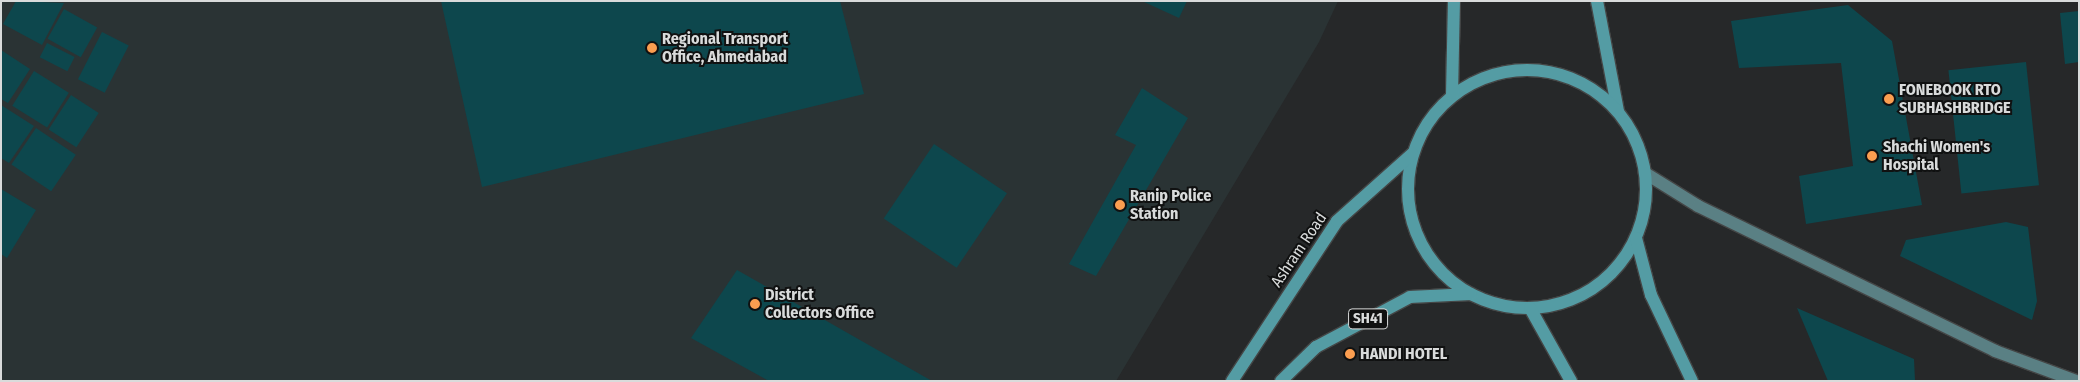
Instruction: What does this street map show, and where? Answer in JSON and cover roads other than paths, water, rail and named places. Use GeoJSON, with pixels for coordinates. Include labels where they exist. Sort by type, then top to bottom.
{"type":"FeatureCollection","features":[{"type":"Feature","properties":{"kind":"main road"},"geometry":{"type":"LineString","coordinates":[[1452,95],[1454,1]]}},
{"type":"Feature","properties":{"kind":"main road"},"geometry":{"type":"LineString","coordinates":[[1597,1],[1618,111]]}},
{"type":"Feature","properties":{"kind":"main road"},"geometry":{"type":"LineString","coordinates":[[1520,70],[1556,74],[1590,88],[1618,111],[1636,140],[1645,173],[1645,206],[1636,238],[1618,266],[1593,288],[1563,302],[1530,308],[1500,305],[1471,294],[1439,269],[1416,235],[1407,194],[1412,154],[1428,122],[1452,95],[1484,77],[1520,70]]}},
{"type":"Feature","properties":{"kind":"main road","name":"Ashram Road"},"geometry":{"type":"LineString","coordinates":[[1232,381],[1337,221],[1412,154]]}},
{"type":"Feature","properties":{"kind":"main road"},"geometry":{"type":"LineString","coordinates":[[1645,173],[1698,206],[1995,352],[2076,381]]}},
{"type":"Feature","properties":{"kind":"main road"},"geometry":{"type":"LineString","coordinates":[[1636,238],[1651,295],[1692,381]]}},
{"type":"Feature","properties":{"kind":"main road","name":"SH41"},"geometry":{"type":"LineString","coordinates":[[1281,381],[1316,346],[1410,298],[1471,294]]}},
{"type":"Feature","properties":{"kind":"main road"},"geometry":{"type":"LineString","coordinates":[[1530,308],[1571,381]]}},
{"type":"Feature","properties":{"kind":"place","name":"Regional Transport Office, Ahmedabad"},"geometry":{"type":"Point","coordinates":[652,48]}},
{"type":"Feature","properties":{"kind":"place","name":"FONEBOOK RTO SUBHASHBRIDGE"},"geometry":{"type":"Point","coordinates":[1889,99]}},
{"type":"Feature","properties":{"kind":"place","name":"Shachi Women's Hospital"},"geometry":{"type":"Point","coordinates":[1872,156]}},
{"type":"Feature","properties":{"kind":"place","name":"Ranip Police Station"},"geometry":{"type":"Point","coordinates":[1120,205]}},
{"type":"Feature","properties":{"kind":"place","name":"District Collectors Office"},"geometry":{"type":"Point","coordinates":[755,304]}},
{"type":"Feature","properties":{"kind":"place","name":"HANDI HOTEL"},"geometry":{"type":"Point","coordinates":[1350,354]}}]}
